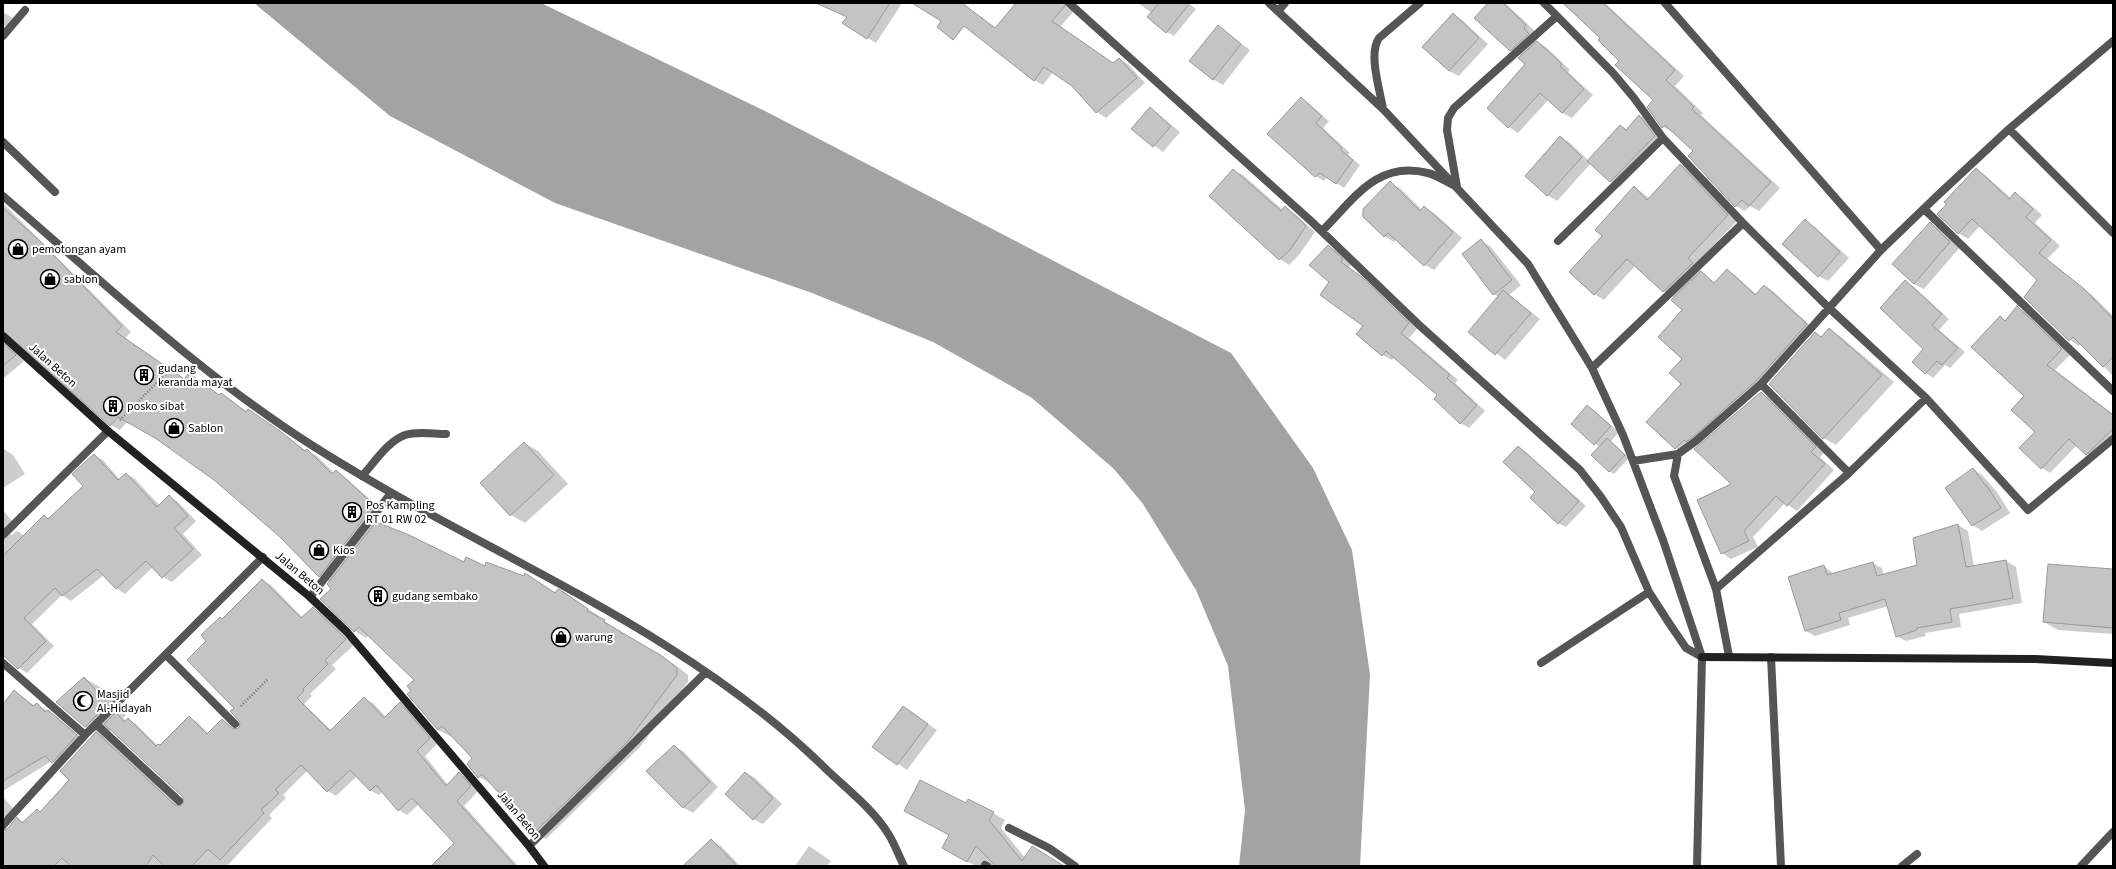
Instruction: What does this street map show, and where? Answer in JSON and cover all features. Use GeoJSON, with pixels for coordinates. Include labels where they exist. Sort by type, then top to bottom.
{"type":"FeatureCollection","features":[{"type":"Feature","properties":{"kind":"main road","name":"Jalan Beton"},"geometry":{"type":"LineString","coordinates":[[3,336],[108,431],[263,557],[310,597],[347,632],[530,846],[544,866]]}},
{"type":"Feature","properties":{"kind":"main road"},"geometry":{"type":"LineString","coordinates":[[1702,657],[2035,659],[2113,663]]}},
{"type":"Feature","properties":{"kind":"street"},"geometry":{"type":"LineString","coordinates":[[1069,3],[1322,231],[1418,324],[1580,470],[1601,497],[1620,527],[1649,592],[1686,648],[1702,657]]}},
{"type":"Feature","properties":{"kind":"street"},"geometry":{"type":"LineString","coordinates":[[1269,3],[1383,109],[1528,264],[1592,368],[1623,434],[1663,540],[1702,657],[1697,866]]}},
{"type":"Feature","properties":{"kind":"street"},"geometry":{"type":"LineString","coordinates":[[1278,11],[1285,3]]}},
{"type":"Feature","properties":{"kind":"street"},"geometry":{"type":"LineString","coordinates":[[1383,109],[1374,54],[1374,44],[1420,3]]}},
{"type":"Feature","properties":{"kind":"street"},"geometry":{"type":"LineString","coordinates":[[1544,3],[1621,83],[1663,138],[1743,223],[1828,307],[1926,398],[2028,510],[2113,439]]}},
{"type":"Feature","properties":{"kind":"street"},"geometry":{"type":"LineString","coordinates":[[1665,3],[1881,250]]}},
{"type":"Feature","properties":{"kind":"street"},"geometry":{"type":"LineString","coordinates":[[3,36],[25,10]]}},
{"type":"Feature","properties":{"kind":"street"},"geometry":{"type":"LineString","coordinates":[[1457,187],[1447,130],[1448,118],[1454,108],[1557,16]]}},
{"type":"Feature","properties":{"kind":"street"},"geometry":{"type":"LineString","coordinates":[[1633,461],[1678,454],[1691,446],[1760,384],[1881,250],[2009,129],[2113,41]]}},
{"type":"Feature","properties":{"kind":"street"},"geometry":{"type":"LineString","coordinates":[[2009,129],[2113,233]]}},
{"type":"Feature","properties":{"kind":"street"},"geometry":{"type":"LineString","coordinates":[[1558,241],[1663,138]]}},
{"type":"Feature","properties":{"kind":"street"},"geometry":{"type":"LineString","coordinates":[[3,142],[56,192]]}},
{"type":"Feature","properties":{"kind":"street"},"geometry":{"type":"LineString","coordinates":[[1322,231],[1373,180],[1389,172],[1412,170],[1429,173],[1457,187]]}},
{"type":"Feature","properties":{"kind":"street"},"geometry":{"type":"LineString","coordinates":[[3,196],[186,353],[237,394],[311,445],[391,493],[620,618],[706,672],[756,708],[813,756],[878,820],[889,835],[904,866]]}},
{"type":"Feature","properties":{"kind":"street"},"geometry":{"type":"LineString","coordinates":[[1924,209],[2113,391]]}},
{"type":"Feature","properties":{"kind":"street"},"geometry":{"type":"LineString","coordinates":[[1592,368],[1743,223]]}},
{"type":"Feature","properties":{"kind":"street"},"geometry":{"type":"LineString","coordinates":[[1760,384],[1849,473]]}},
{"type":"Feature","properties":{"kind":"street"},"geometry":{"type":"LineString","coordinates":[[1716,589],[1849,473],[1926,398]]}},
{"type":"Feature","properties":{"kind":"street"},"geometry":{"type":"LineString","coordinates":[[3,535],[108,431]]}},
{"type":"Feature","properties":{"kind":"street"},"geometry":{"type":"LineString","coordinates":[[362,476],[393,442],[405,435],[419,433],[446,434]]}},
{"type":"Feature","properties":{"kind":"street"},"geometry":{"type":"LineString","coordinates":[[1678,454],[1674,476],[1716,589],[1729,656]]}},
{"type":"Feature","properties":{"kind":"street"},"geometry":{"type":"LineString","coordinates":[[310,597],[391,493]]}},
{"type":"Feature","properties":{"kind":"street"},"geometry":{"type":"LineString","coordinates":[[3,825],[85,735],[263,557]]}},
{"type":"Feature","properties":{"kind":"street"},"geometry":{"type":"LineString","coordinates":[[1541,663],[1649,592]]}},
{"type":"Feature","properties":{"kind":"street"},"geometry":{"type":"LineString","coordinates":[[166,654],[235,724]]}},
{"type":"Feature","properties":{"kind":"street"},"geometry":{"type":"LineString","coordinates":[[1771,658],[1781,866]]}},
{"type":"Feature","properties":{"kind":"street"},"geometry":{"type":"LineString","coordinates":[[3,663],[85,735]]}},
{"type":"Feature","properties":{"kind":"street"},"geometry":{"type":"LineString","coordinates":[[530,846],[706,672]]}},
{"type":"Feature","properties":{"kind":"street"},"geometry":{"type":"LineString","coordinates":[[96,724],[179,801]]}},
{"type":"Feature","properties":{"kind":"street"},"geometry":{"type":"LineString","coordinates":[[1009,828],[1049,848],[1075,866]]}},
{"type":"Feature","properties":{"kind":"street"},"geometry":{"type":"LineString","coordinates":[[2081,866],[2113,832]]}},
{"type":"Feature","properties":{"kind":"street"},"geometry":{"type":"LineString","coordinates":[[1902,866],[1917,854]]}},
{"type":"Feature","properties":{"kind":"path"},"geometry":{"type":"LineString","coordinates":[[108,431],[186,353]]}},
{"type":"Feature","properties":{"kind":"path"},"geometry":{"type":"LineString","coordinates":[[229,718],[268,679]]}},
{"type":"Feature","properties":{"kind":"shaded area"},"geometry":{"type":"Polygon","coordinates":[[[254,3],[541,3],[767,112],[1231,353],[1313,468],[1352,550],[1370,675],[1360,866],[1239,866],[1245,810],[1228,666],[1196,590],[1143,504],[1114,469],[1032,398],[933,342],[812,293],[555,203],[390,116],[254,3]]]}},
{"type":"Feature","properties":{"kind":"building"},"geometry":{"type":"Polygon","coordinates":[[[816,3],[890,3],[867,39],[842,23],[847,17],[816,3]]]}},
{"type":"Feature","properties":{"kind":"building"},"geometry":{"type":"Polygon","coordinates":[[[912,3],[962,3],[995,28],[1016,3],[1064,3],[1065,6],[1052,21],[1113,63],[1119,58],[1137,78],[1096,113],[1072,86],[1044,67],[1034,81],[964,26],[953,40],[937,27],[941,21],[912,3]]]}},
{"type":"Feature","properties":{"kind":"building"},"geometry":{"type":"Polygon","coordinates":[[[1159,3],[1190,3],[1166,33],[1147,17],[1159,3]]]}},
{"type":"Feature","properties":{"kind":"building"},"geometry":{"type":"Polygon","coordinates":[[[1488,3],[1503,3],[1526,25],[1524,28],[1529,34],[1510,51],[1474,18],[1488,3]]]}},
{"type":"Feature","properties":{"kind":"building"},"geometry":{"type":"Polygon","coordinates":[[[1563,3],[1603,3],[1675,70],[1666,80],[1694,107],[1692,109],[1771,182],[1749,206],[1742,200],[1735,207],[1688,156],[1693,151],[1665,125],[1662,128],[1647,107],[1653,100],[1615,65],[1619,61],[1598,40],[1600,38],[1563,3]]]}},
{"type":"Feature","properties":{"kind":"building"},"geometry":{"type":"Polygon","coordinates":[[[1453,13],[1479,38],[1449,71],[1422,47],[1453,13]]]}},
{"type":"Feature","properties":{"kind":"building"},"geometry":{"type":"Polygon","coordinates":[[[1218,25],[1241,44],[1213,80],[1189,61],[1218,25]]]}},
{"type":"Feature","properties":{"kind":"building"},"geometry":{"type":"Polygon","coordinates":[[[1537,41],[1562,64],[1560,66],[1584,89],[1562,113],[1540,93],[1508,128],[1487,108],[1525,64],[1518,58],[1537,41]]]}},
{"type":"Feature","properties":{"kind":"building"},"geometry":{"type":"Polygon","coordinates":[[[1301,97],[1322,116],[1316,123],[1342,148],[1341,150],[1353,160],[1336,184],[1320,173],[1315,177],[1267,134],[1301,97]]]}},
{"type":"Feature","properties":{"kind":"building"},"geometry":{"type":"Polygon","coordinates":[[[1150,107],[1171,126],[1153,147],[1131,129],[1150,107]]]}},
{"type":"Feature","properties":{"kind":"building"},"geometry":{"type":"Polygon","coordinates":[[[1639,115],[1655,136],[1610,182],[1587,161],[1620,125],[1626,130],[1639,115]]]}},
{"type":"Feature","properties":{"kind":"building"},"geometry":{"type":"Polygon","coordinates":[[[1560,136],[1582,157],[1547,196],[1525,176],[1560,136]]]}},
{"type":"Feature","properties":{"kind":"building"},"geometry":{"type":"Polygon","coordinates":[[[1680,164],[1728,215],[1688,258],[1693,263],[1663,292],[1627,259],[1594,295],[1569,272],[1602,236],[1595,230],[1634,186],[1647,200],[1680,164]]]}},
{"type":"Feature","properties":{"kind":"building"},"geometry":{"type":"Polygon","coordinates":[[[1976,168],[2009,199],[2015,192],[2033,209],[2026,217],[2051,240],[2039,253],[2083,288],[2113,319],[2113,357],[2103,367],[2073,337],[2069,341],[2024,297],[2037,280],[1972,219],[1958,234],[1937,214],[1947,204],[1944,202],[1976,168]]]}},
{"type":"Feature","properties":{"kind":"building"},"geometry":{"type":"Polygon","coordinates":[[[1233,169],[1281,211],[1285,206],[1306,226],[1290,250],[1279,260],[1209,196],[1233,169]]]}},
{"type":"Feature","properties":{"kind":"building"},"geometry":{"type":"Polygon","coordinates":[[[1390,181],[1420,211],[1424,206],[1453,232],[1424,266],[1388,233],[1384,237],[1363,217],[1363,209],[1390,181]]]}},
{"type":"Feature","properties":{"kind":"building"},"geometry":{"type":"Polygon","coordinates":[[[3,208],[40,241],[122,326],[116,332],[184,379],[189,373],[219,395],[221,393],[246,412],[248,409],[280,431],[305,451],[307,449],[332,474],[336,470],[374,505],[319,577],[280,537],[214,480],[155,438],[118,417],[110,426],[3,331],[3,208]]]}},
{"type":"Feature","properties":{"kind":"building"},"geometry":{"type":"Polygon","coordinates":[[[1805,219],[1840,252],[1818,277],[1782,244],[1805,219]]]}},
{"type":"Feature","properties":{"kind":"building"},"geometry":{"type":"Polygon","coordinates":[[[1930,222],[1950,242],[1914,284],[1892,264],[1930,222]]]}},
{"type":"Feature","properties":{"kind":"building"},"geometry":{"type":"Polygon","coordinates":[[[1481,239],[1512,280],[1493,295],[1462,254],[1481,239]]]}},
{"type":"Feature","properties":{"kind":"building"},"geometry":{"type":"Polygon","coordinates":[[[1328,245],[1343,259],[1341,262],[1362,277],[1409,323],[1401,333],[1450,375],[1447,378],[1477,405],[1460,424],[1434,399],[1437,395],[1386,351],[1382,356],[1356,334],[1363,326],[1320,295],[1329,282],[1309,265],[1328,245]]]}},
{"type":"Feature","properties":{"kind":"building"},"geometry":{"type":"Polygon","coordinates":[[[1727,269],[1755,295],[1764,285],[1807,324],[1757,380],[1693,437],[1686,442],[1684,440],[1675,449],[1646,422],[1681,384],[1669,373],[1682,359],[1658,337],[1682,310],[1671,300],[1701,271],[1714,283],[1727,269]]]}},
{"type":"Feature","properties":{"kind":"building"},"geometry":{"type":"Polygon","coordinates":[[[1905,280],[1942,314],[1932,325],[1958,348],[1942,365],[1937,361],[1925,374],[1912,362],[1923,349],[1880,308],[1905,280]]]}},
{"type":"Feature","properties":{"kind":"building"},"geometry":{"type":"Polygon","coordinates":[[[1503,290],[1531,313],[1495,355],[1468,332],[1503,290]]]}},
{"type":"Feature","properties":{"kind":"building"},"geometry":{"type":"Polygon","coordinates":[[[2017,306],[2062,349],[2047,365],[2113,415],[2113,429],[2086,455],[2069,439],[2041,469],[2019,448],[2035,432],[2011,410],[2024,396],[1971,347],[2000,316],[2005,321],[2017,306]]]}},
{"type":"Feature","properties":{"kind":"building"},"geometry":{"type":"Polygon","coordinates":[[[1829,328],[1882,375],[1823,439],[1769,384],[1815,332],[1821,337],[1829,328]]]}},
{"type":"Feature","properties":{"kind":"building"},"geometry":{"type":"Polygon","coordinates":[[[3,343],[16,355],[3,366],[3,343]]]}},
{"type":"Feature","properties":{"kind":"building"},"geometry":{"type":"Polygon","coordinates":[[[1761,392],[1816,447],[1811,452],[1825,464],[1787,506],[1776,496],[1744,531],[1749,541],[1721,554],[1697,500],[1731,484],[1694,449],[1761,392]]]}},
{"type":"Feature","properties":{"kind":"building"},"geometry":{"type":"Polygon","coordinates":[[[1587,405],[1611,426],[1594,445],[1571,424],[1587,405]]]}},
{"type":"Feature","properties":{"kind":"building"},"geometry":{"type":"Polygon","coordinates":[[[1607,438],[1625,455],[1609,472],[1591,455],[1607,438]]]}},
{"type":"Feature","properties":{"kind":"building"},"geometry":{"type":"Polygon","coordinates":[[[524,442],[554,475],[510,516],[480,483],[524,442]]]}},
{"type":"Feature","properties":{"kind":"building"},"geometry":{"type":"Polygon","coordinates":[[[1518,446],[1579,501],[1558,524],[1530,498],[1535,492],[1503,462],[1518,446]]]}},
{"type":"Feature","properties":{"kind":"building"},"geometry":{"type":"Polygon","coordinates":[[[94,454],[118,480],[126,473],[157,507],[169,495],[188,516],[174,528],[193,549],[162,578],[146,561],[116,589],[97,569],[62,596],[55,588],[24,618],[46,641],[18,669],[3,655],[3,556],[44,515],[48,519],[83,486],[72,474],[94,454]]]}},
{"type":"Feature","properties":{"kind":"building"},"geometry":{"type":"Polygon","coordinates":[[[1973,468],[2001,508],[1972,526],[1945,488],[1973,468]]]}},
{"type":"Feature","properties":{"kind":"building"},"geometry":{"type":"Polygon","coordinates":[[[376,522],[407,534],[464,562],[466,557],[485,566],[486,562],[524,576],[525,573],[555,593],[558,589],[588,609],[587,611],[605,620],[604,622],[662,656],[677,668],[677,675],[628,741],[534,833],[482,774],[478,778],[467,764],[472,758],[442,726],[438,730],[407,694],[411,691],[407,686],[414,680],[359,627],[354,632],[320,599],[331,589],[327,584],[376,522]]]}},
{"type":"Feature","properties":{"kind":"building"},"geometry":{"type":"Polygon","coordinates":[[[1958,524],[1966,567],[2006,560],[2013,598],[1950,609],[1952,622],[1917,628],[1917,630],[1896,637],[1885,599],[1839,613],[1841,620],[1805,631],[1788,577],[1824,565],[1827,575],[1873,562],[1877,576],[1917,565],[1913,538],[1958,524]]]}},
{"type":"Feature","properties":{"kind":"building"},"geometry":{"type":"Polygon","coordinates":[[[2048,564],[2113,569],[2113,628],[2043,622],[2048,564]]]}},
{"type":"Feature","properties":{"kind":"building"},"geometry":{"type":"Polygon","coordinates":[[[262,579],[301,618],[313,607],[346,639],[325,660],[328,664],[303,689],[304,691],[297,698],[330,731],[364,697],[384,718],[400,702],[430,738],[417,751],[446,786],[459,772],[471,786],[457,801],[515,866],[431,866],[454,843],[412,798],[398,811],[376,785],[370,791],[350,770],[327,792],[301,765],[275,790],[279,793],[261,810],[264,813],[220,860],[208,849],[192,866],[164,866],[153,855],[146,866],[71,866],[62,858],[54,866],[3,866],[3,830],[7,829],[17,817],[22,823],[37,809],[40,812],[69,780],[60,771],[96,732],[175,805],[180,806],[183,804],[183,797],[104,724],[116,712],[124,722],[128,718],[156,746],[158,744],[160,745],[189,716],[207,734],[222,719],[233,729],[239,728],[240,722],[230,711],[234,708],[187,660],[206,641],[201,635],[220,617],[222,619],[262,579]]]}},
{"type":"Feature","properties":{"kind":"building","name":"Masjid Al-Hidayah"},"geometry":{"type":"Polygon","coordinates":[[[84,677],[108,704],[85,727],[56,702],[84,677]]]}},
{"type":"Feature","properties":{"kind":"building"},"geometry":{"type":"Polygon","coordinates":[[[14,690],[33,706],[37,703],[45,712],[48,710],[77,735],[52,763],[45,756],[3,781],[3,704],[14,690]]]}},
{"type":"Feature","properties":{"kind":"building"},"geometry":{"type":"Polygon","coordinates":[[[903,706],[928,724],[897,765],[872,747],[903,706]]]}},
{"type":"Feature","properties":{"kind":"building"},"geometry":{"type":"Polygon","coordinates":[[[674,745],[710,782],[683,808],[646,771],[674,745]]]}},
{"type":"Feature","properties":{"kind":"building"},"geometry":{"type":"Polygon","coordinates":[[[745,772],[773,798],[753,820],[725,794],[745,772]]]}},
{"type":"Feature","properties":{"kind":"building"},"geometry":{"type":"Polygon","coordinates":[[[920,780],[966,803],[968,799],[994,812],[989,820],[1022,861],[1032,846],[1064,866],[996,866],[976,846],[967,862],[942,848],[949,835],[904,811],[920,780]]]}},
{"type":"Feature","properties":{"kind":"building"},"geometry":{"type":"Polygon","coordinates":[[[711,839],[737,866],[683,866],[711,839]]]}},
{"type":"Feature","properties":{"kind":"place","name":"pemotongan ayam"},"geometry":{"type":"Point","coordinates":[18,249]}},
{"type":"Feature","properties":{"kind":"place","name":"sablon"},"geometry":{"type":"Point","coordinates":[50,279]}},
{"type":"Feature","properties":{"kind":"place","name":"gudang keranda mayat"},"geometry":{"type":"Point","coordinates":[144,375]}},
{"type":"Feature","properties":{"kind":"place","name":"posko sibat"},"geometry":{"type":"Point","coordinates":[113,406]}},
{"type":"Feature","properties":{"kind":"place","name":"Sablon"},"geometry":{"type":"Point","coordinates":[174,428]}},
{"type":"Feature","properties":{"kind":"place","name":"Pos Kampling RT 01 RW 02"},"geometry":{"type":"Point","coordinates":[352,512]}},
{"type":"Feature","properties":{"kind":"place","name":"Kios"},"geometry":{"type":"Point","coordinates":[319,550]}},
{"type":"Feature","properties":{"kind":"place","name":"gudang sembako"},"geometry":{"type":"Point","coordinates":[378,596]}},
{"type":"Feature","properties":{"kind":"place","name":"warung"},"geometry":{"type":"Point","coordinates":[561,637]}},
{"type":"Feature","properties":{"kind":"place","name":"Masjid Al-Hidayah"},"geometry":{"type":"Point","coordinates":[83,701]}}]}
